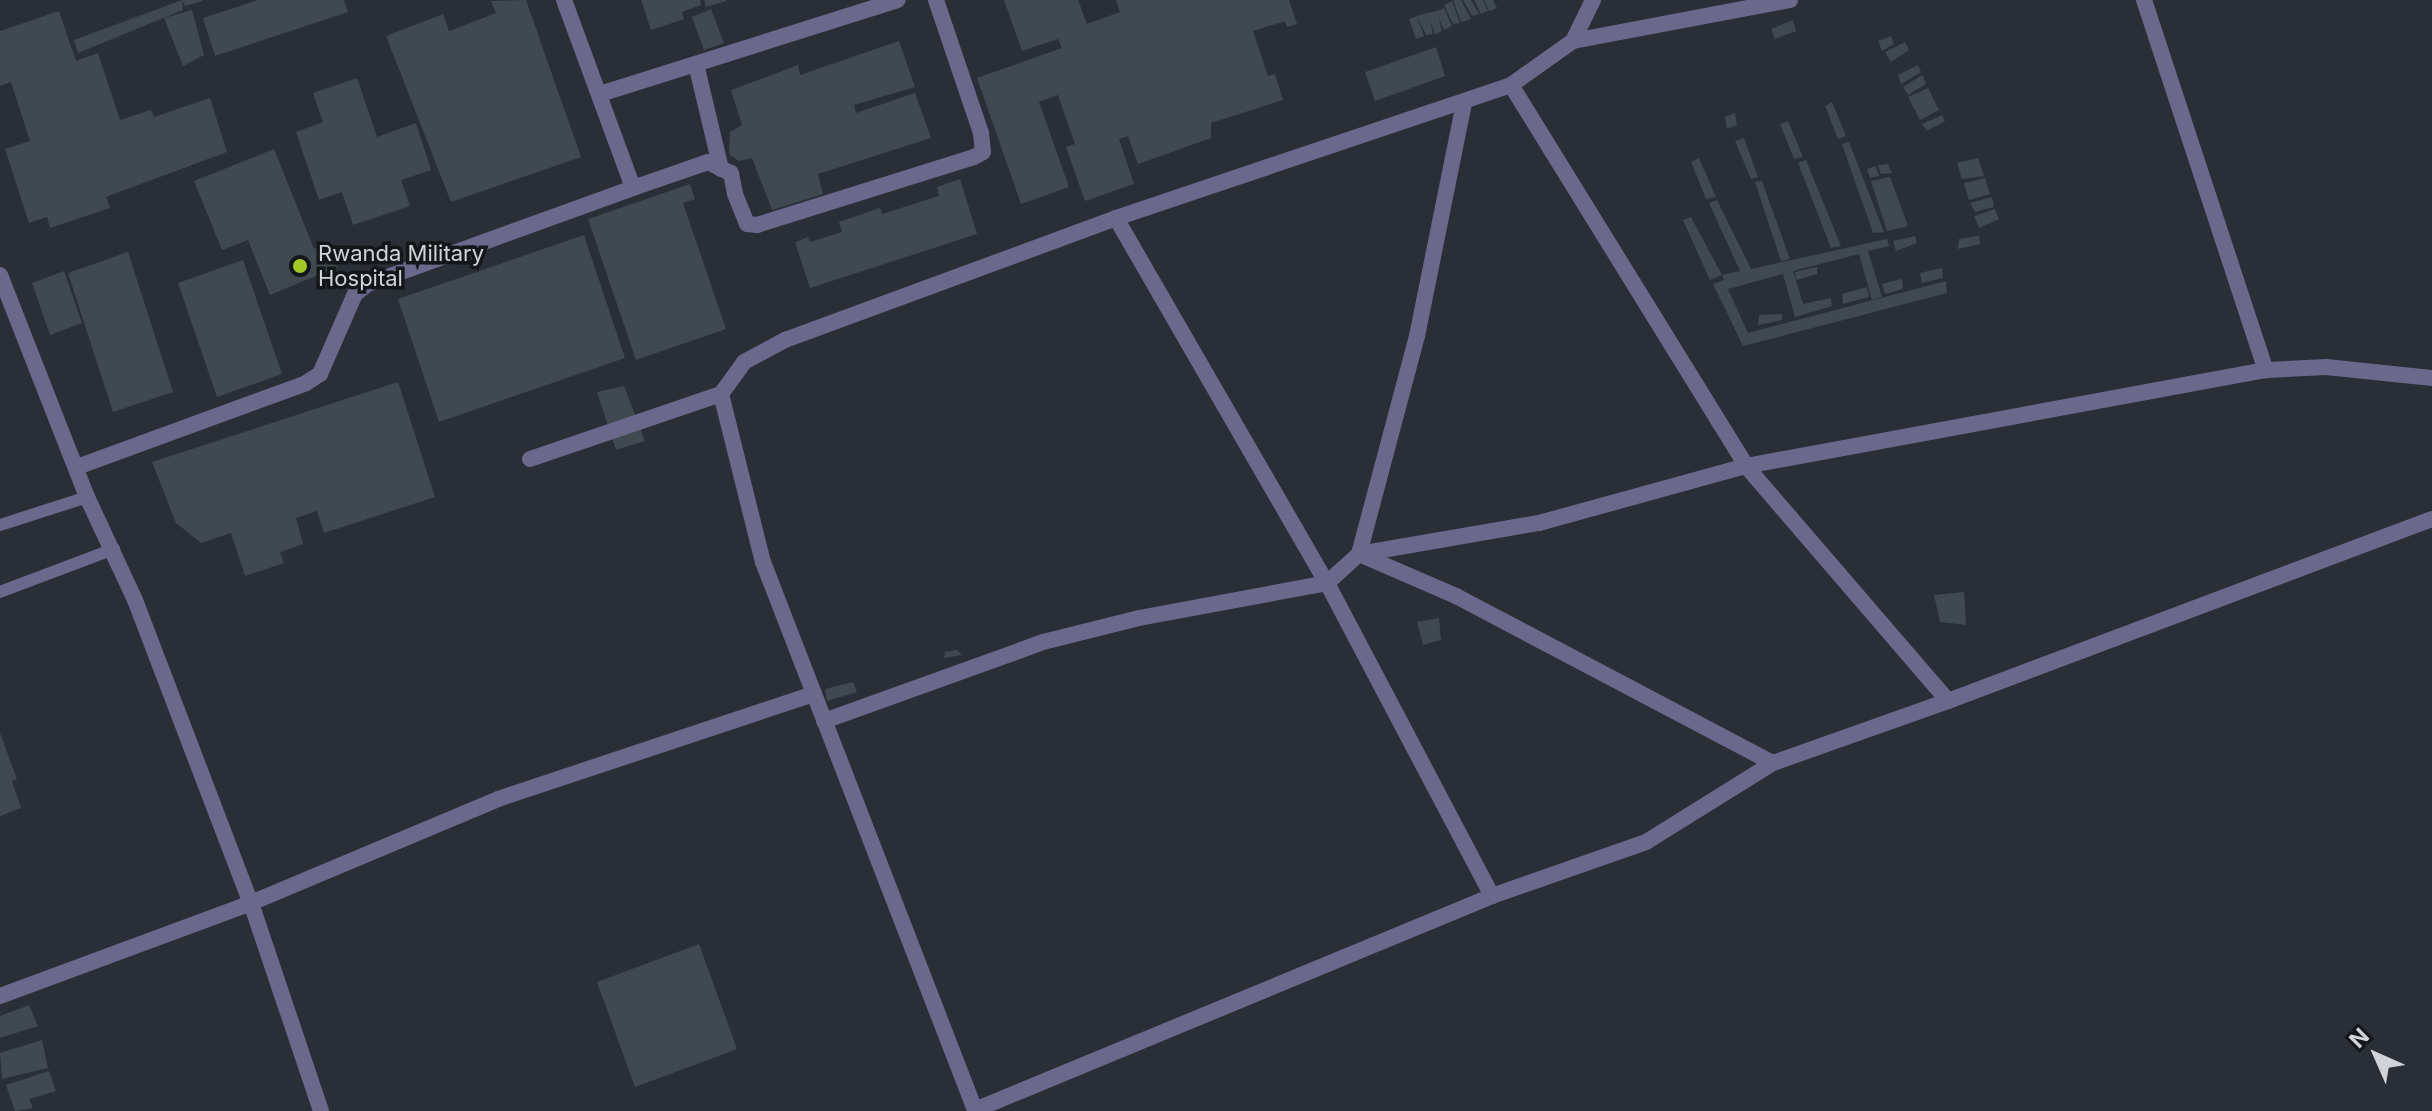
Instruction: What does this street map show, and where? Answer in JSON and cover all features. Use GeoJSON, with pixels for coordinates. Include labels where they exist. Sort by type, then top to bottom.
{"type":"FeatureCollection","features":[{"type":"Feature","properties":{"kind":"street"},"geometry":{"type":"LineString","coordinates":[[564,0],[633,188]]}},
{"type":"Feature","properties":{"kind":"street"},"geometry":{"type":"LineString","coordinates":[[600,94],[898,0]]}},
{"type":"Feature","properties":{"kind":"street"},"geometry":{"type":"LineString","coordinates":[[77,467],[306,383],[320,374],[350,303],[368,284],[633,188],[708,162],[731,173],[735,194],[747,224],[757,225],[954,165],[983,152],[981,133],[936,0]]}},
{"type":"Feature","properties":{"kind":"street"},"geometry":{"type":"LineString","coordinates":[[1573,41],[1593,0]]}},
{"type":"Feature","properties":{"kind":"street"},"geometry":{"type":"LineString","coordinates":[[530,459],[721,394],[744,362],[785,340],[1116,218],[1511,85],[1573,41],[1790,0]]}},
{"type":"Feature","properties":{"kind":"street"},"geometry":{"type":"LineString","coordinates":[[2144,0],[2266,370]]}},
{"type":"Feature","properties":{"kind":"street"},"geometry":{"type":"LineString","coordinates":[[696,64],[721,169]]}},
{"type":"Feature","properties":{"kind":"street"},"geometry":{"type":"LineString","coordinates":[[1511,85],[1746,466],[1948,701]]}},
{"type":"Feature","properties":{"kind":"street"},"geometry":{"type":"LineString","coordinates":[[1359,554],[1417,336],[1464,103]]}},
{"type":"Feature","properties":{"kind":"street"},"geometry":{"type":"LineString","coordinates":[[1116,218],[1327,583],[1492,896]]}},
{"type":"Feature","properties":{"kind":"street"},"geometry":{"type":"LineString","coordinates":[[0,275],[87,497],[114,549],[251,903],[321,1111]]}},
{"type":"Feature","properties":{"kind":"street"},"geometry":{"type":"LineString","coordinates":[[824,721],[1043,642],[1139,618],[1327,583],[1359,554],[1539,523],[1746,466],[2266,370],[2326,367],[2432,378]]}},
{"type":"Feature","properties":{"kind":"street"},"geometry":{"type":"LineString","coordinates":[[721,394],[763,562],[975,1111],[1492,896],[1646,842],[1773,763],[1948,701],[2432,519]]}},
{"type":"Feature","properties":{"kind":"street"},"geometry":{"type":"LineString","coordinates":[[1359,554],[1456,596],[1773,763]]}},
{"type":"Feature","properties":{"kind":"street"},"geometry":{"type":"LineString","coordinates":[[0,996],[251,903],[498,799],[814,694]]}},
{"type":"Feature","properties":{"kind":"lane"},"geometry":{"type":"LineString","coordinates":[[0,525],[87,497]]}},
{"type":"Feature","properties":{"kind":"lane"},"geometry":{"type":"LineString","coordinates":[[0,592],[114,549]]}},
{"type":"Feature","properties":{"kind":"building"},"geometry":{"type":"Polygon","coordinates":[[[182,0],[202,0],[202,1],[185,6],[182,0]]]}},
{"type":"Feature","properties":{"kind":"building"},"geometry":{"type":"Polygon","coordinates":[[[182,0],[183,10],[78,53],[74,40],[182,0]]]}},
{"type":"Feature","properties":{"kind":"building"},"geometry":{"type":"Polygon","coordinates":[[[258,0],[344,0],[348,12],[215,56],[203,18],[258,0]]]}},
{"type":"Feature","properties":{"kind":"building"},"geometry":{"type":"Polygon","coordinates":[[[526,0],[581,157],[451,202],[386,36],[443,14],[449,31],[496,13],[491,1],[526,0]]]}},
{"type":"Feature","properties":{"kind":"building"},"geometry":{"type":"Polygon","coordinates":[[[641,0],[700,0],[701,5],[682,12],[684,19],[651,30],[641,0]]]}},
{"type":"Feature","properties":{"kind":"building"},"geometry":{"type":"Polygon","coordinates":[[[704,0],[726,0],[726,1],[706,7],[704,0]]]}},
{"type":"Feature","properties":{"kind":"building"},"geometry":{"type":"Polygon","coordinates":[[[1004,0],[1078,0],[1087,24],[1120,12],[1116,0],[1289,0],[1297,24],[1287,27],[1285,21],[1253,31],[1268,76],[1275,74],[1283,100],[1211,123],[1211,138],[1138,164],[1128,136],[1119,139],[1134,184],[1085,201],[1066,147],[1075,144],[1058,95],[1039,102],[1069,187],[1021,204],[977,78],[1062,48],[1058,39],[1022,51],[1004,0]]]}},
{"type":"Feature","properties":{"kind":"building"},"geometry":{"type":"Polygon","coordinates":[[[1453,0],[1461,0],[1471,19],[1461,22],[1453,0]]]}},
{"type":"Feature","properties":{"kind":"building"},"geometry":{"type":"Polygon","coordinates":[[[1463,0],[1471,0],[1479,14],[1472,16],[1463,0]]]}},
{"type":"Feature","properties":{"kind":"building"},"geometry":{"type":"Polygon","coordinates":[[[1474,0],[1483,0],[1488,11],[1481,14],[1474,0]]]}},
{"type":"Feature","properties":{"kind":"building"},"geometry":{"type":"Polygon","coordinates":[[[1484,0],[1493,0],[1497,8],[1489,11],[1484,0]]]}},
{"type":"Feature","properties":{"kind":"building"},"geometry":{"type":"Polygon","coordinates":[[[1452,1],[1460,23],[1453,24],[1444,5],[1452,1]]]}},
{"type":"Feature","properties":{"kind":"building"},"geometry":{"type":"Polygon","coordinates":[[[1444,8],[1452,26],[1444,30],[1438,17],[1442,31],[1435,34],[1430,21],[1433,34],[1426,35],[1417,16],[1444,8]]]}},
{"type":"Feature","properties":{"kind":"building"},"geometry":{"type":"Polygon","coordinates":[[[711,9],[724,43],[704,50],[692,17],[711,9]]]}},
{"type":"Feature","properties":{"kind":"building"},"geometry":{"type":"Polygon","coordinates":[[[192,10],[204,55],[183,66],[164,18],[192,10]]]}},
{"type":"Feature","properties":{"kind":"building"},"geometry":{"type":"Polygon","coordinates":[[[59,11],[76,61],[98,53],[120,120],[151,110],[154,117],[210,98],[227,152],[106,197],[110,208],[50,228],[47,217],[29,223],[5,149],[30,141],[11,82],[0,86],[0,31],[59,11]]]}},
{"type":"Feature","properties":{"kind":"building"},"geometry":{"type":"Polygon","coordinates":[[[1417,16],[1424,36],[1416,39],[1409,19],[1417,16]]]}},
{"type":"Feature","properties":{"kind":"building"},"geometry":{"type":"Polygon","coordinates":[[[1793,20],[1796,31],[1775,39],[1771,29],[1793,20]]]}},
{"type":"Feature","properties":{"kind":"building"},"geometry":{"type":"Polygon","coordinates":[[[1891,36],[1894,44],[1882,51],[1878,41],[1891,36]]]}},
{"type":"Feature","properties":{"kind":"building"},"geometry":{"type":"Polygon","coordinates":[[[899,41],[915,87],[854,105],[856,113],[915,93],[931,138],[818,174],[823,194],[772,210],[752,158],[739,161],[729,154],[730,132],[742,125],[731,90],[798,65],[800,75],[899,41]]]}},
{"type":"Feature","properties":{"kind":"building"},"geometry":{"type":"Polygon","coordinates":[[[1905,42],[1909,50],[1891,62],[1885,52],[1905,42]]]}},
{"type":"Feature","properties":{"kind":"building"},"geometry":{"type":"Polygon","coordinates":[[[1436,47],[1445,76],[1375,101],[1365,72],[1436,47]]]}},
{"type":"Feature","properties":{"kind":"building"},"geometry":{"type":"Polygon","coordinates":[[[1918,65],[1921,72],[1901,84],[1898,75],[1918,65]]]}},
{"type":"Feature","properties":{"kind":"building"},"geometry":{"type":"Polygon","coordinates":[[[1922,75],[1926,84],[1908,95],[1903,87],[1922,75]]]}},
{"type":"Feature","properties":{"kind":"building"},"geometry":{"type":"Polygon","coordinates":[[[357,78],[377,137],[416,123],[431,170],[401,180],[410,206],[353,225],[342,192],[319,200],[296,132],[323,122],[313,93],[357,78]]]}},
{"type":"Feature","properties":{"kind":"building"},"geometry":{"type":"Polygon","coordinates":[[[1928,88],[1939,110],[1920,120],[1908,97],[1928,88]]]}},
{"type":"Feature","properties":{"kind":"building"},"geometry":{"type":"Polygon","coordinates":[[[1832,102],[1846,136],[1838,139],[1825,106],[1832,102]]]}},
{"type":"Feature","properties":{"kind":"building"},"geometry":{"type":"Polygon","coordinates":[[[1735,113],[1737,125],[1727,129],[1725,117],[1735,113]]]}},
{"type":"Feature","properties":{"kind":"building"},"geometry":{"type":"Polygon","coordinates":[[[1942,115],[1945,121],[1927,131],[1922,124],[1942,115]]]}},
{"type":"Feature","properties":{"kind":"building"},"geometry":{"type":"Polygon","coordinates":[[[1788,121],[1803,157],[1794,159],[1780,124],[1788,121]]]}},
{"type":"Feature","properties":{"kind":"building"},"geometry":{"type":"Polygon","coordinates":[[[1744,138],[1758,177],[1751,179],[1735,141],[1744,138]]]}},
{"type":"Feature","properties":{"kind":"building"},"geometry":{"type":"Polygon","coordinates":[[[1849,142],[1884,232],[1873,233],[1842,144],[1849,142]]]}},
{"type":"Feature","properties":{"kind":"building"},"geometry":{"type":"Polygon","coordinates":[[[274,149],[314,249],[328,243],[337,267],[270,295],[248,240],[222,250],[194,181],[274,149]]]}},
{"type":"Feature","properties":{"kind":"building"},"geometry":{"type":"Polygon","coordinates":[[[1699,158],[1716,197],[1706,199],[1691,162],[1699,158]]]}},
{"type":"Feature","properties":{"kind":"building"},"geometry":{"type":"Polygon","coordinates":[[[1978,158],[1984,176],[1962,179],[1957,163],[1978,158]]]}},
{"type":"Feature","properties":{"kind":"building"},"geometry":{"type":"Polygon","coordinates":[[[1806,160],[1841,246],[1831,248],[1798,163],[1806,160]]]}},
{"type":"Feature","properties":{"kind":"building"},"geometry":{"type":"Polygon","coordinates":[[[1888,164],[1892,173],[1881,174],[1878,165],[1888,164]]]}},
{"type":"Feature","properties":{"kind":"building"},"geometry":{"type":"Polygon","coordinates":[[[1876,166],[1879,176],[1870,178],[1867,169],[1876,166]]]}},
{"type":"Feature","properties":{"kind":"building"},"geometry":{"type":"Polygon","coordinates":[[[1890,177],[1908,226],[1887,231],[1871,181],[1890,177]]]}},
{"type":"Feature","properties":{"kind":"building"},"geometry":{"type":"Polygon","coordinates":[[[1985,178],[1990,194],[1969,200],[1964,183],[1985,178]]]}},
{"type":"Feature","properties":{"kind":"building"},"geometry":{"type":"Polygon","coordinates":[[[960,179],[977,234],[810,288],[795,242],[808,237],[810,242],[842,232],[839,222],[880,208],[882,214],[939,196],[937,187],[960,179]]]}},
{"type":"Feature","properties":{"kind":"building"},"geometry":{"type":"Polygon","coordinates":[[[1762,181],[1790,259],[1781,261],[1755,182],[1762,181]]]}},
{"type":"Feature","properties":{"kind":"building"},"geometry":{"type":"Polygon","coordinates":[[[690,184],[695,199],[683,203],[726,329],[636,360],[588,219],[690,184]]]}},
{"type":"Feature","properties":{"kind":"building"},"geometry":{"type":"Polygon","coordinates":[[[1992,197],[1994,207],[1975,212],[1970,203],[1992,197]]]}},
{"type":"Feature","properties":{"kind":"building"},"geometry":{"type":"Polygon","coordinates":[[[1717,200],[1751,269],[1887,239],[1889,246],[1868,251],[1882,297],[1872,300],[1859,254],[1793,271],[1803,304],[1831,298],[1832,306],[1795,317],[1783,274],[1728,289],[1748,333],[1946,281],[1947,293],[1743,346],[1713,284],[1724,280],[1722,275],[1740,271],[1709,203],[1717,200]]]}},
{"type":"Feature","properties":{"kind":"building"},"geometry":{"type":"Polygon","coordinates":[[[1995,209],[1999,219],[1979,228],[1974,216],[1995,209]]]}},
{"type":"Feature","properties":{"kind":"building"},"geometry":{"type":"Polygon","coordinates":[[[1691,217],[1722,275],[1710,280],[1683,220],[1691,217]]]}},
{"type":"Feature","properties":{"kind":"building"},"geometry":{"type":"Polygon","coordinates":[[[584,235],[625,358],[439,422],[398,299],[584,235]]]}},
{"type":"Feature","properties":{"kind":"building"},"geometry":{"type":"Polygon","coordinates":[[[1915,236],[1917,243],[1896,251],[1893,241],[1915,236]]]}},
{"type":"Feature","properties":{"kind":"building"},"geometry":{"type":"Polygon","coordinates":[[[1979,236],[1980,244],[1958,249],[1959,239],[1979,236]]]}},
{"type":"Feature","properties":{"kind":"building"},"geometry":{"type":"Polygon","coordinates":[[[128,252],[173,392],[113,412],[68,273],[128,252]]]}},
{"type":"Feature","properties":{"kind":"building"},"geometry":{"type":"Polygon","coordinates":[[[243,260],[282,374],[217,397],[178,283],[243,260]]]}},
{"type":"Feature","properties":{"kind":"building"},"geometry":{"type":"Polygon","coordinates":[[[1817,267],[1817,274],[1796,280],[1795,272],[1817,267]]]}},
{"type":"Feature","properties":{"kind":"building"},"geometry":{"type":"Polygon","coordinates":[[[1942,268],[1943,278],[1922,283],[1920,273],[1942,268]]]}},
{"type":"Feature","properties":{"kind":"building"},"geometry":{"type":"Polygon","coordinates":[[[64,271],[82,323],[50,335],[32,283],[64,271]]]}},
{"type":"Feature","properties":{"kind":"building"},"geometry":{"type":"Polygon","coordinates":[[[1902,279],[1903,289],[1885,294],[1882,284],[1902,279]]]}},
{"type":"Feature","properties":{"kind":"building"},"geometry":{"type":"Polygon","coordinates":[[[1867,287],[1869,297],[1843,304],[1842,294],[1867,287]]]}},
{"type":"Feature","properties":{"kind":"building"},"geometry":{"type":"Polygon","coordinates":[[[1782,314],[1782,320],[1758,325],[1759,315],[1782,314]]]}},
{"type":"Feature","properties":{"kind":"building"},"geometry":{"type":"Polygon","coordinates":[[[398,382],[435,497],[324,533],[317,511],[296,518],[303,544],[280,552],[284,563],[245,576],[231,533],[201,543],[176,523],[152,462],[398,382]]]}},
{"type":"Feature","properties":{"kind":"building"},"geometry":{"type":"Polygon","coordinates":[[[624,386],[645,441],[616,450],[597,392],[624,386]]]}},
{"type":"Feature","properties":{"kind":"building"},"geometry":{"type":"Polygon","coordinates":[[[1964,592],[1966,625],[1940,622],[1934,595],[1964,592]]]}},
{"type":"Feature","properties":{"kind":"building"},"geometry":{"type":"Polygon","coordinates":[[[1439,618],[1441,640],[1423,645],[1417,622],[1439,618]]]}},
{"type":"Feature","properties":{"kind":"building"},"geometry":{"type":"Polygon","coordinates":[[[957,650],[962,655],[944,658],[945,652],[957,650]]]}},
{"type":"Feature","properties":{"kind":"building"},"geometry":{"type":"Polygon","coordinates":[[[853,682],[857,692],[827,701],[825,689],[853,682]]]}},
{"type":"Feature","properties":{"kind":"building"},"geometry":{"type":"Polygon","coordinates":[[[0,733],[17,779],[12,781],[21,808],[0,816],[0,733]]]}},
{"type":"Feature","properties":{"kind":"building"},"geometry":{"type":"Polygon","coordinates":[[[699,944],[737,1049],[635,1087],[597,982],[699,944]]]}},
{"type":"Feature","properties":{"kind":"building"},"geometry":{"type":"Polygon","coordinates":[[[29,1005],[38,1026],[0,1038],[0,1016],[29,1005]]]}},
{"type":"Feature","properties":{"kind":"building"},"geometry":{"type":"Polygon","coordinates":[[[42,1040],[48,1068],[2,1079],[0,1053],[42,1040]]]}},
{"type":"Feature","properties":{"kind":"building"},"geometry":{"type":"Polygon","coordinates":[[[49,1071],[56,1091],[29,1099],[33,1108],[15,1111],[6,1085],[49,1071]]]}},
{"type":"Feature","properties":{"kind":"place","name":"Rwanda Military Hospital"},"geometry":{"type":"Point","coordinates":[300,266]}}]}
